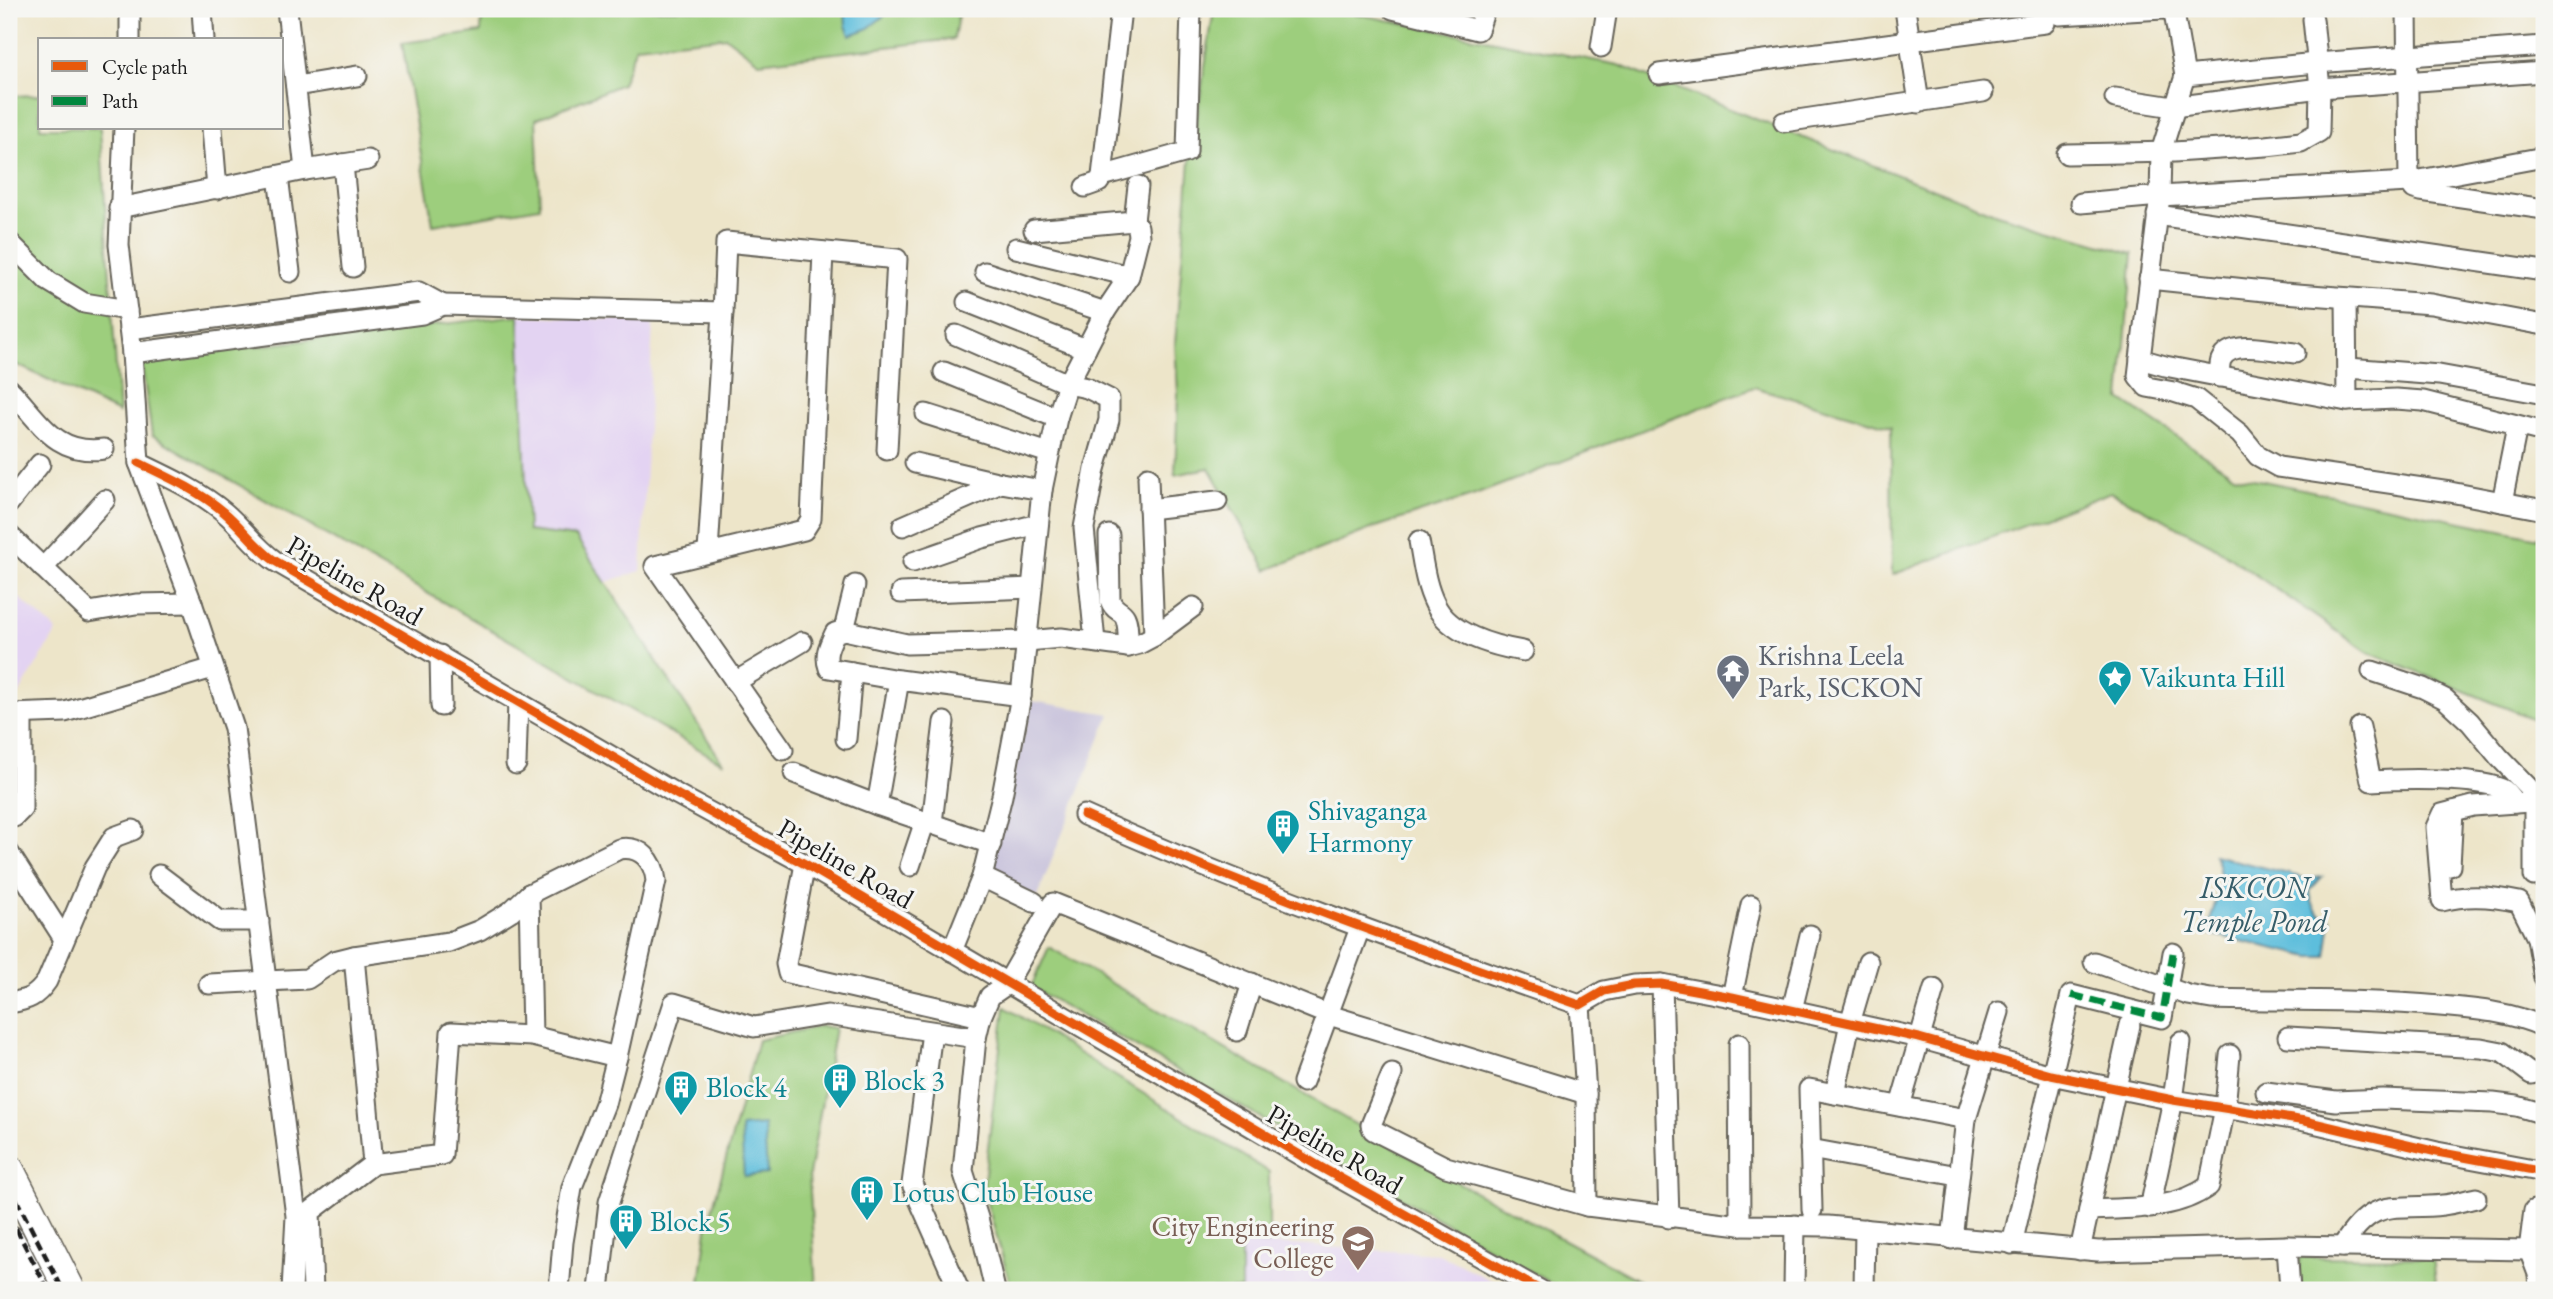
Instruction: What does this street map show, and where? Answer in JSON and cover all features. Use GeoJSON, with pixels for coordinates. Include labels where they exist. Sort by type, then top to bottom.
{"type":"FeatureCollection","features":[{"type":"Feature","properties":{"kind":"highway"},"geometry":{"type":"LineString","coordinates":[[9,1170],[70,1290]]}},
{"type":"Feature","properties":{"kind":"highway"},"geometry":{"type":"LineString","coordinates":[[9,1240],[35,1290]]}},
{"type":"Feature","properties":{"kind":"street"},"geometry":{"type":"LineString","coordinates":[[130,9],[130,38]]}},
{"type":"Feature","properties":{"kind":"street"},"geometry":{"type":"LineString","coordinates":[[202,9],[204,38]]}},
{"type":"Feature","properties":{"kind":"street"},"geometry":{"type":"LineString","coordinates":[[287,9],[305,170]]}},
{"type":"Feature","properties":{"kind":"street"},"geometry":{"type":"LineString","coordinates":[[1085,187],[1099,182],[1102,176],[1121,9]]}},
{"type":"Feature","properties":{"kind":"street"},"geometry":{"type":"LineString","coordinates":[[1102,176],[1187,152],[1191,9]]}},
{"type":"Feature","properties":{"kind":"street"},"geometry":{"type":"LineString","coordinates":[[1393,9],[1478,30],[1485,9]]}},
{"type":"Feature","properties":{"kind":"street"},"geometry":{"type":"LineString","coordinates":[[1601,47],[1607,9]]}},
{"type":"Feature","properties":{"kind":"street"},"geometry":{"type":"LineString","coordinates":[[1905,9],[1919,103]]}},
{"type":"Feature","properties":{"kind":"street"},"geometry":{"type":"LineString","coordinates":[[1659,74],[1910,42],[2052,19],[2163,9]]}},
{"type":"Feature","properties":{"kind":"street"},"geometry":{"type":"LineString","coordinates":[[2169,9],[2174,13],[2185,76],[2173,107],[2161,152],[2160,196],[2138,376],[2147,387],[2196,399],[2240,434],[2258,456],[2278,467],[2544,510]]}},
{"type":"Feature","properties":{"kind":"street"},"geometry":{"type":"LineString","coordinates":[[2407,9],[2409,182],[2414,189],[2421,191],[2544,209]]}},
{"type":"Feature","properties":{"kind":"street"},"geometry":{"type":"LineString","coordinates":[[2067,155],[2161,152],[2301,142],[2319,132],[2320,88],[2313,19]]}},
{"type":"Feature","properties":{"kind":"street"},"geometry":{"type":"LineString","coordinates":[[2185,76],[2544,46]]}},
{"type":"Feature","properties":{"kind":"street"},"geometry":{"type":"LineString","coordinates":[[2115,98],[2173,107],[2320,88],[2544,72]]}},
{"type":"Feature","properties":{"kind":"street"},"geometry":{"type":"LineString","coordinates":[[296,86],[357,76]]}},
{"type":"Feature","properties":{"kind":"street"},"geometry":{"type":"LineString","coordinates":[[1784,122],[1983,92]]}},
{"type":"Feature","properties":{"kind":"street"},"geometry":{"type":"LineString","coordinates":[[124,130],[119,245],[132,353],[139,463],[192,603],[234,728],[296,1216],[292,1290]]}},
{"type":"Feature","properties":{"kind":"street"},"geometry":{"type":"LineString","coordinates":[[212,130],[217,189]]}},
{"type":"Feature","properties":{"kind":"street"},"geometry":{"type":"LineString","coordinates":[[2081,203],[2409,182],[2544,158]]}},
{"type":"Feature","properties":{"kind":"street"},"geometry":{"type":"LineString","coordinates":[[119,208],[305,170],[368,160]]}},
{"type":"Feature","properties":{"kind":"street"},"geometry":{"type":"LineString","coordinates":[[344,164],[353,267]]}},
{"type":"Feature","properties":{"kind":"street"},"geometry":{"type":"LineString","coordinates":[[278,176],[290,272]]}},
{"type":"Feature","properties":{"kind":"street"},"geometry":{"type":"LineString","coordinates":[[952,951],[982,877],[991,844],[1021,696],[1042,490],[1057,418],[1068,384],[1105,312],[1129,276],[1139,236],[1139,227],[1134,221],[1138,186]]}},
{"type":"Feature","properties":{"kind":"street"},"geometry":{"type":"LineString","coordinates":[[2157,215],[2544,271]]}},
{"type":"Feature","properties":{"kind":"street"},"geometry":{"type":"LineString","coordinates":[[1034,230],[1134,221]]}},
{"type":"Feature","properties":{"kind":"street"},"geometry":{"type":"LineString","coordinates":[[9,242],[48,281],[84,303],[128,319],[419,292],[443,305]]}},
{"type":"Feature","properties":{"kind":"street"},"geometry":{"type":"LineString","coordinates":[[708,552],[726,242],[897,259],[887,450]]}},
{"type":"Feature","properties":{"kind":"street"},"geometry":{"type":"LineString","coordinates":[[1016,248],[1129,276]]}},
{"type":"Feature","properties":{"kind":"street"},"geometry":{"type":"LineString","coordinates":[[783,750],[655,566],[804,530],[811,519],[823,251]]}},
{"type":"Feature","properties":{"kind":"street"},"geometry":{"type":"LineString","coordinates":[[985,272],[1105,312]]}},
{"type":"Feature","properties":{"kind":"street"},"geometry":{"type":"LineString","coordinates":[[2149,279],[2431,304],[2544,325]]}},
{"type":"Feature","properties":{"kind":"street"},"geometry":{"type":"LineString","coordinates":[[2346,298],[2347,401]]}},
{"type":"Feature","properties":{"kind":"street"},"geometry":{"type":"LineString","coordinates":[[967,302],[1086,349]]}},
{"type":"Feature","properties":{"kind":"street"},"geometry":{"type":"LineString","coordinates":[[132,353],[422,314],[443,305],[723,312]]}},
{"type":"Feature","properties":{"kind":"street"},"geometry":{"type":"LineString","coordinates":[[956,335],[1068,384],[1087,388],[1109,398],[1109,419],[1095,469],[1084,528],[1095,642]]}},
{"type":"Feature","properties":{"kind":"street"},"geometry":{"type":"LineString","coordinates":[[2219,377],[2221,360],[2228,350],[2239,346],[2295,353]]}},
{"type":"Feature","properties":{"kind":"street"},"geometry":{"type":"LineString","coordinates":[[2140,359],[2347,401],[2423,401],[2544,432]]}},
{"type":"Feature","properties":{"kind":"street"},"geometry":{"type":"LineString","coordinates":[[2348,368],[2439,374],[2544,394]]}},
{"type":"Feature","properties":{"kind":"street"},"geometry":{"type":"LineString","coordinates":[[944,372],[1057,418]]}},
{"type":"Feature","properties":{"kind":"street"},"geometry":{"type":"LineString","coordinates":[[9,389],[45,430],[66,446],[90,451],[104,449]]}},
{"type":"Feature","properties":{"kind":"street"},"geometry":{"type":"LineString","coordinates":[[926,414],[1049,453]]}},
{"type":"Feature","properties":{"kind":"street"},"geometry":{"type":"LineString","coordinates":[[2502,502],[2518,427]]}},
{"type":"Feature","properties":{"kind":"street","name":"Pipeline Road"},"geometry":{"type":"LineString","coordinates":[[139,463],[180,482],[225,512],[275,561],[678,795],[804,864],[1006,985],[1322,1168],[1540,1290]]}},
{"type":"Feature","properties":{"kind":"street"},"geometry":{"type":"LineString","coordinates":[[915,463],[1042,490]]}},
{"type":"Feature","properties":{"kind":"street"},"geometry":{"type":"LineString","coordinates":[[9,503],[40,464]]}},
{"type":"Feature","properties":{"kind":"street"},"geometry":{"type":"LineString","coordinates":[[1148,477],[1154,636]]}},
{"type":"Feature","properties":{"kind":"street"},"geometry":{"type":"LineString","coordinates":[[903,526],[1001,483]]}},
{"type":"Feature","properties":{"kind":"street"},"geometry":{"type":"LineString","coordinates":[[43,568],[105,500]]}},
{"type":"Feature","properties":{"kind":"street"},"geometry":{"type":"LineString","coordinates":[[1149,509],[1217,501]]}},
{"type":"Feature","properties":{"kind":"street"},"geometry":{"type":"LineString","coordinates":[[912,562],[982,538],[1038,524]]}},
{"type":"Feature","properties":{"kind":"street"},"geometry":{"type":"LineString","coordinates":[[9,535],[89,612],[136,604],[192,603]]}},
{"type":"Feature","properties":{"kind":"street"},"geometry":{"type":"LineString","coordinates":[[1109,535],[1110,600],[1112,607],[1125,615],[1127,620],[1128,647]]}},
{"type":"Feature","properties":{"kind":"street"},"geometry":{"type":"LineString","coordinates":[[1419,541],[1427,584],[1436,607],[1468,634],[1493,646],[1523,650]]}},
{"type":"Feature","properties":{"kind":"street"},"geometry":{"type":"LineString","coordinates":[[844,630],[855,585]]}},
{"type":"Feature","properties":{"kind":"street"},"geometry":{"type":"LineString","coordinates":[[901,593],[1031,588]]}},
{"type":"Feature","properties":{"kind":"street"},"geometry":{"type":"LineString","coordinates":[[1021,696],[829,668],[826,660],[835,633],[844,630],[907,644],[1061,638],[1128,647],[1154,636],[1193,607]]}},
{"type":"Feature","properties":{"kind":"street"},"geometry":{"type":"LineString","coordinates":[[735,682],[802,642]]}},
{"type":"Feature","properties":{"kind":"street"},"geometry":{"type":"LineString","coordinates":[[440,655],[441,706]]}},
{"type":"Feature","properties":{"kind":"street"},"geometry":{"type":"LineString","coordinates":[[9,818],[22,809],[16,714],[65,712],[213,668]]}},
{"type":"Feature","properties":{"kind":"street"},"geometry":{"type":"LineString","coordinates":[[2372,671],[2423,688],[2445,699],[2470,722],[2528,787],[2534,876]]}},
{"type":"Feature","properties":{"kind":"street"},"geometry":{"type":"LineString","coordinates":[[846,739],[852,672]]}},
{"type":"Feature","properties":{"kind":"street"},"geometry":{"type":"LineString","coordinates":[[877,805],[899,680]]}},
{"type":"Feature","properties":{"kind":"street"},"geometry":{"type":"LineString","coordinates":[[516,764],[518,701]]}},
{"type":"Feature","properties":{"kind":"street"},"geometry":{"type":"LineString","coordinates":[[910,866],[929,822],[944,722]]}},
{"type":"Feature","properties":{"kind":"street"},"geometry":{"type":"LineString","coordinates":[[2360,727],[2371,781],[2403,778],[2484,784],[2531,801]]}},
{"type":"Feature","properties":{"kind":"street"},"geometry":{"type":"LineString","coordinates":[[794,773],[991,844]]}},
{"type":"Feature","properties":{"kind":"street"},"geometry":{"type":"LineString","coordinates":[[2531,801],[2473,806],[2442,814],[2436,827],[2442,901],[2459,896],[2502,898],[2519,902],[2537,938],[2544,966]]}},
{"type":"Feature","properties":{"kind":"street"},"geometry":{"type":"LineString","coordinates":[[2450,866],[2454,811]]}},
{"type":"Feature","properties":{"kind":"street"},"geometry":{"type":"LineString","coordinates":[[1084,815],[1154,847],[1360,928],[1580,1005],[1611,989],[1634,985],[1662,985],[1732,997],[1919,1038],[2051,1075],[2173,1100],[2305,1121],[2437,1152],[2544,1172]]}},
{"type":"Feature","properties":{"kind":"street"},"geometry":{"type":"LineString","coordinates":[[9,1003],[38,995],[47,981],[95,867],[114,837],[133,830]]}},
{"type":"Feature","properties":{"kind":"street"},"geometry":{"type":"LineString","coordinates":[[208,984],[307,979],[334,961],[449,942],[480,930],[511,911],[529,894],[619,849],[635,848],[651,861],[656,881],[605,1104],[572,1187],[559,1290]]}},
{"type":"Feature","properties":{"kind":"street"},"geometry":{"type":"LineString","coordinates":[[9,853],[64,939]]}},
{"type":"Feature","properties":{"kind":"street"},"geometry":{"type":"LineString","coordinates":[[804,864],[786,964],[788,973],[981,1017]]}},
{"type":"Feature","properties":{"kind":"street"},"geometry":{"type":"LineString","coordinates":[[159,875],[220,921],[259,921]]}},
{"type":"Feature","properties":{"kind":"street"},"geometry":{"type":"LineString","coordinates":[[982,877],[1034,902]]}},
{"type":"Feature","properties":{"kind":"street"},"geometry":{"type":"LineString","coordinates":[[529,894],[532,1037]]}},
{"type":"Feature","properties":{"kind":"street"},"geometry":{"type":"LineString","coordinates":[[932,1032],[912,1184],[959,1289],[993,1283],[978,1217],[963,1171],[976,1038],[981,1017],[990,996],[1006,985],[1053,902],[1329,1014],[1586,1094]]}},
{"type":"Feature","properties":{"kind":"street"},"geometry":{"type":"LineString","coordinates":[[1732,997],[1751,905]]}},
{"type":"Feature","properties":{"kind":"street"},"geometry":{"type":"LineString","coordinates":[[1303,1082],[1360,928]]}},
{"type":"Feature","properties":{"kind":"street"},"geometry":{"type":"LineString","coordinates":[[1792,1010],[1810,935]]}},
{"type":"Feature","properties":{"kind":"street"},"geometry":{"type":"LineString","coordinates":[[2012,1244],[2071,995],[2162,1017],[2172,953]]}},
{"type":"Feature","properties":{"kind":"street"},"geometry":{"type":"LineString","coordinates":[[354,956],[373,1164]]}},
{"type":"Feature","properties":{"kind":"street"},"geometry":{"type":"LineString","coordinates":[[1835,1094],[1850,1023],[1868,962]]}},
{"type":"Feature","properties":{"kind":"street"},"geometry":{"type":"LineString","coordinates":[[2094,962],[2188,995],[2211,999],[2367,1000],[2494,1011],[2523,1017],[2544,1027]]}},
{"type":"Feature","properties":{"kind":"street"},"geometry":{"type":"LineString","coordinates":[[1237,1031],[1252,983]]}},
{"type":"Feature","properties":{"kind":"street"},"geometry":{"type":"LineString","coordinates":[[1662,985],[1669,1218]]}},
{"type":"Feature","properties":{"kind":"street"},"geometry":{"type":"LineString","coordinates":[[1900,1106],[1934,989]]}},
{"type":"Feature","properties":{"kind":"street"},"geometry":{"type":"LineString","coordinates":[[599,1290],[610,1202],[674,1003],[754,1027],[827,1015],[976,1038]]}},
{"type":"Feature","properties":{"kind":"street"},"geometry":{"type":"LineString","coordinates":[[1580,1005],[1586,1094],[1587,1206]]}},
{"type":"Feature","properties":{"kind":"street"},"geometry":{"type":"LineString","coordinates":[[1952,1238],[1966,1119],[1999,1012]]}},
{"type":"Feature","properties":{"kind":"street"},"geometry":{"type":"LineString","coordinates":[[2080,1250],[2130,1025]]}},
{"type":"Feature","properties":{"kind":"street"},"geometry":{"type":"LineString","coordinates":[[313,1290],[310,1212],[373,1164],[442,1155],[451,1032],[532,1037],[617,1057]]}},
{"type":"Feature","properties":{"kind":"street"},"geometry":{"type":"LineString","coordinates":[[2288,1037],[2481,1048],[2502,1052],[2531,1074],[2544,1071]]}},
{"type":"Feature","properties":{"kind":"street"},"geometry":{"type":"LineString","coordinates":[[2150,1208],[2173,1100],[2181,1042]]}},
{"type":"Feature","properties":{"kind":"street"},"geometry":{"type":"LineString","coordinates":[[1739,1044],[1740,1225]]}},
{"type":"Feature","properties":{"kind":"street"},"geometry":{"type":"LineString","coordinates":[[2089,1210],[2150,1208],[2198,1194],[2209,1186],[2225,1108],[2230,1055]]}},
{"type":"Feature","properties":{"kind":"street"},"geometry":{"type":"LineString","coordinates":[[1392,1074],[1371,1125],[1373,1130],[1446,1167],[1587,1206],[1740,1225],[1865,1229],[2098,1251],[2287,1246],[2529,1250]]}},
{"type":"Feature","properties":{"kind":"street"},"geometry":{"type":"LineString","coordinates":[[1812,1210],[1809,1089],[1966,1119]]}},
{"type":"Feature","properties":{"kind":"street"},"geometry":{"type":"LineString","coordinates":[[2266,1092],[2336,1101],[2382,1099],[2493,1103],[2517,1106],[2544,1114]]}},
{"type":"Feature","properties":{"kind":"street"},"geometry":{"type":"LineString","coordinates":[[1811,1150],[1958,1176]]}},
{"type":"Feature","properties":{"kind":"street"},"geometry":{"type":"LineString","coordinates":[[2342,1247],[2353,1230],[2369,1214],[2400,1205],[2443,1205],[2476,1198]]}},
{"type":"Feature","properties":{"kind":"street"},"geometry":{"type":"LineString","coordinates":[[2534,1210],[2529,1250],[2541,1279]]}},
{"type":"Feature","properties":{"kind":"street"},"geometry":{"type":"LineString","coordinates":[[1794,1225],[1794,1290]]}},
{"type":"Feature","properties":{"kind":"street"},"geometry":{"type":"LineString","coordinates":[[1864,1290],[1865,1229]]}},
{"type":"Feature","properties":{"kind":"street"},"geometry":{"type":"LineString","coordinates":[[2287,1246],[2290,1290]]}},
{"type":"Feature","properties":{"kind":"shaded area"},"geometry":{"type":"Polygon","coordinates":[[[519,315],[653,322],[641,571],[606,582],[576,537],[528,532],[519,315]]]}},
{"type":"Feature","properties":{"kind":"shaded area"},"geometry":{"type":"Polygon","coordinates":[[[9,589],[57,631],[14,702],[9,702],[9,589]]]}},
{"type":"Feature","properties":{"kind":"shaded area"},"geometry":{"type":"Polygon","coordinates":[[[1032,701],[1110,714],[1037,897],[983,880],[1008,798],[1032,701]]]}},
{"type":"Feature","properties":{"kind":"shaded area","name":"City Engineering College"},"geometry":{"type":"Polygon","coordinates":[[[1241,1242],[1439,1254],[1510,1290],[1241,1290],[1241,1242]]]}},
{"type":"Feature","properties":{"kind":"green space"},"geometry":{"type":"Polygon","coordinates":[[[482,9],[959,9],[954,39],[759,62],[726,37],[636,46],[622,84],[536,119],[540,207],[433,225],[402,43],[481,32],[482,9]]]}},
{"type":"Feature","properties":{"kind":"green space"},"geometry":{"type":"Polygon","coordinates":[[[1214,9],[1330,9],[1618,65],[1997,214],[2133,254],[2120,399],[2234,475],[2544,539],[2544,723],[2367,652],[2211,544],[2111,492],[1892,575],[1891,427],[1754,387],[1475,495],[1376,527],[1267,570],[1209,468],[1175,475],[1178,393],[1175,344],[1190,161],[1214,9]]]}},
{"type":"Feature","properties":{"kind":"green space"},"geometry":{"type":"Polygon","coordinates":[[[38,95],[38,130],[100,130],[119,413],[9,361],[9,96],[38,95]]]}},
{"type":"Feature","properties":{"kind":"green space"},"geometry":{"type":"Polygon","coordinates":[[[519,315],[528,531],[576,537],[723,763],[152,435],[141,360],[519,315]]]}},
{"type":"Feature","properties":{"kind":"green space"},"geometry":{"type":"Polygon","coordinates":[[[1049,947],[1424,1164],[1656,1290],[1563,1290],[1031,987],[1049,947]]]}},
{"type":"Feature","properties":{"kind":"green space"},"geometry":{"type":"Polygon","coordinates":[[[1005,1007],[1269,1172],[1269,1244],[1241,1242],[1241,1290],[1012,1290],[983,1189],[1005,1007]]]}},
{"type":"Feature","properties":{"kind":"green space"},"geometry":{"type":"Polygon","coordinates":[[[821,1026],[835,1028],[809,1175],[816,1290],[699,1290],[707,1229],[758,1040],[821,1026]]]}},
{"type":"Feature","properties":{"kind":"green space"},"geometry":{"type":"Polygon","coordinates":[[[2299,1257],[2433,1258],[2437,1290],[2301,1290],[2299,1257]]]}},
{"type":"Feature","properties":{"kind":"water"},"geometry":{"type":"Polygon","coordinates":[[[845,9],[893,9],[867,29],[850,35],[846,26],[845,9]]]}},
{"type":"Feature","properties":{"kind":"water","name":"ISKCON Temple Pond"},"geometry":{"type":"Polygon","coordinates":[[[2214,855],[2308,879],[2322,877],[2310,890],[2315,909],[2331,919],[2326,957],[2311,957],[2206,933],[2220,874],[2214,855]]]}},
{"type":"Feature","properties":{"kind":"water"},"geometry":{"type":"Polygon","coordinates":[[[764,1125],[767,1174],[744,1176],[741,1127],[764,1125]]]}},
{"type":"Feature","properties":{"kind":"railway"},"geometry":{"type":"LineString","coordinates":[[9,1185],[63,1290]]}},
{"type":"Feature","properties":{"kind":"railway"},"geometry":{"type":"LineString","coordinates":[[9,1215],[48,1290]]}},
{"type":"Feature","properties":{"kind":"marked path"},"geometry":{"type":"LineString","coordinates":[[2071,995],[2162,1018],[2173,953]]}},
{"type":"Feature","properties":{"kind":"cycle path"},"geometry":{"type":"LineString","coordinates":[[139,463],[214,504],[275,561],[678,795],[805,864],[1322,1168],[1540,1290]]}},
{"type":"Feature","properties":{"kind":"cycle path"},"geometry":{"type":"LineString","coordinates":[[1084,815],[1268,892],[1580,1005],[1604,991],[1634,985],[1662,984],[1919,1038],[2051,1075],[2173,1100],[2305,1121],[2437,1152],[2544,1172]]}},
{"type":"Feature","properties":{"kind":"place","name":"Krishna Leela Park, ISCKON"},"geometry":{"type":"Point","coordinates":[1733,701]}},
{"type":"Feature","properties":{"kind":"place","name":"Vaikunta Hill"},"geometry":{"type":"Point","coordinates":[2115,707]}},
{"type":"Feature","properties":{"kind":"place","name":"Shivaganga Harmony"},"geometry":{"type":"Point","coordinates":[1283,856]}},
{"type":"Feature","properties":{"kind":"place","name":"Block 3"},"geometry":{"type":"Point","coordinates":[840,1110]}},
{"type":"Feature","properties":{"kind":"place","name":"Block 4"},"geometry":{"type":"Point","coordinates":[681,1117]}},
{"type":"Feature","properties":{"kind":"place","name":"Lotus Club House"},"geometry":{"type":"Point","coordinates":[867,1222]}},
{"type":"Feature","properties":{"kind":"place","name":"Block 5"},"geometry":{"type":"Point","coordinates":[626,1251]}},
{"type":"Feature","properties":{"kind":"place","name":"City Engineering College"},"geometry":{"type":"Point","coordinates":[1358,1272]}}]}
